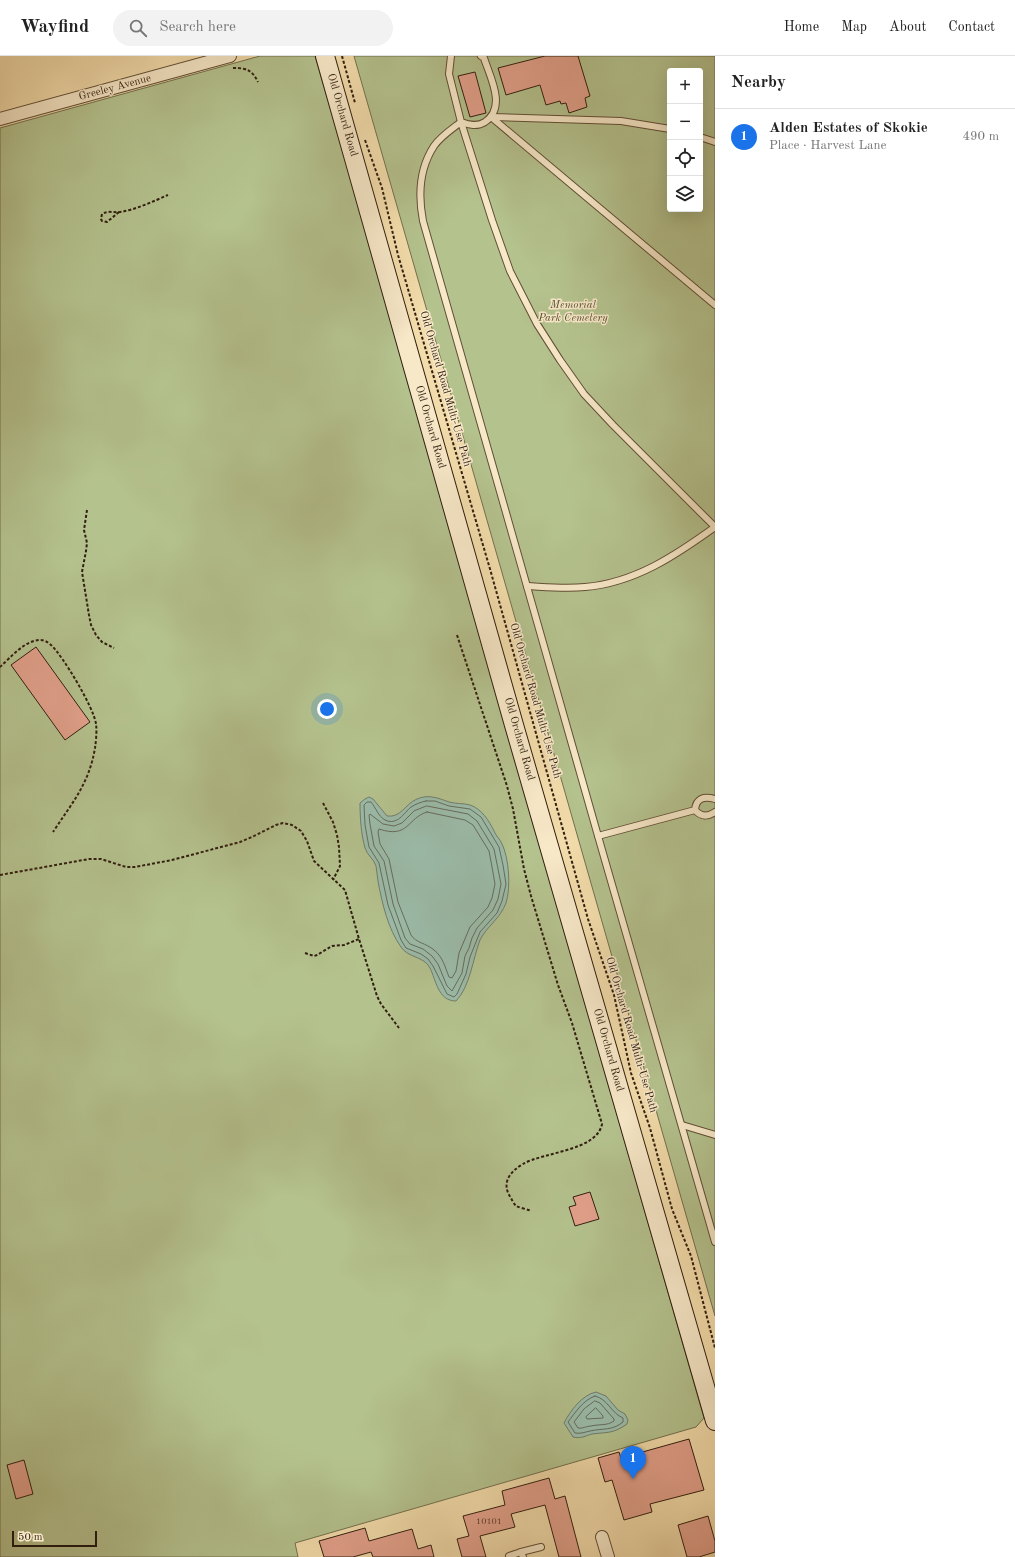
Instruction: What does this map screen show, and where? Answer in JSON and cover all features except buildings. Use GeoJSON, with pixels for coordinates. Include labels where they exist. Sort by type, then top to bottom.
{"type":"FeatureCollection","features":[{"type":"Feature","properties":{"kind":"main road","name":"Old Orchard Road"},"geometry":{"type":"LineString","coordinates":[[325,56],[514,725],[715,1421]]}},
{"type":"Feature","properties":{"kind":"street","name":"Greeley Avenue"},"geometry":{"type":"LineString","coordinates":[[0,119],[230,56]]}},
{"type":"Feature","properties":{"kind":"street"},"geometry":{"type":"LineString","coordinates":[[602,1537],[608,1557]]}},
{"type":"Feature","properties":{"kind":"lane"},"geometry":{"type":"LineString","coordinates":[[451,56],[449,74],[461,122],[492,220],[510,271],[541,330],[584,394],[613,426],[715,527],[683,550],[658,565],[635,575],[587,587],[560,588],[526,586]]}},
{"type":"Feature","properties":{"kind":"lane"},"geometry":{"type":"LineString","coordinates":[[461,122],[469,125],[484,123],[491,117],[496,108],[496,100],[484,58],[481,56]]}},
{"type":"Feature","properties":{"kind":"lane"},"geometry":{"type":"LineString","coordinates":[[491,117],[622,121],[667,128]]}},
{"type":"Feature","properties":{"kind":"lane"},"geometry":{"type":"LineString","coordinates":[[491,117],[715,305]]}},
{"type":"Feature","properties":{"kind":"lane"},"geometry":{"type":"LineString","coordinates":[[461,122],[439,140],[427,158],[419,187],[423,220],[526,586],[715,1242]]}},
{"type":"Feature","properties":{"kind":"lane"},"geometry":{"type":"LineString","coordinates":[[703,138],[715,142]]}},
{"type":"Feature","properties":{"kind":"lane"},"geometry":{"type":"LineString","coordinates":[[715,799],[704,797],[698,800],[695,804],[695,810],[701,816],[708,816],[715,812]]}},
{"type":"Feature","properties":{"kind":"lane"},"geometry":{"type":"LineString","coordinates":[[598,836],[695,810]]}},
{"type":"Feature","properties":{"kind":"lane"},"geometry":{"type":"LineString","coordinates":[[682,1125],[715,1135]]}},
{"type":"Feature","properties":{"kind":"lane"},"geometry":{"type":"LineString","coordinates":[[509,1556],[522,1555],[541,1547]]}},
{"type":"Feature","properties":{"kind":"path"},"geometry":{"type":"LineString","coordinates":[[342,56],[355,105]]}},
{"type":"Feature","properties":{"kind":"path"},"geometry":{"type":"LineString","coordinates":[[227,69],[240,68],[248,70],[252,72],[258,82]]}},
{"type":"Feature","properties":{"kind":"path","name":"Old Orchard Road Multi-Use Path"},"geometry":{"type":"LineString","coordinates":[[364,137],[382,188],[398,255],[490,569],[588,919],[614,994],[631,1073],[650,1128],[672,1209],[691,1256],[715,1348]]}},
{"type":"Feature","properties":{"kind":"path"},"geometry":{"type":"LineString","coordinates":[[120,212],[107,222],[104,222],[101,219],[102,214],[105,212],[120,212],[139,207],[168,196]]}},
{"type":"Feature","properties":{"kind":"path"},"geometry":{"type":"LineString","coordinates":[[87,510],[84,530],[86,551],[82,572],[89,615],[91,625],[96,635],[102,642],[114,648]]}},
{"type":"Feature","properties":{"kind":"path"},"geometry":{"type":"LineString","coordinates":[[457,635],[507,786],[531,896],[558,985],[572,1023],[602,1124],[601,1130],[598,1134],[588,1141],[524,1163],[511,1174],[506,1182],[507,1192],[516,1206],[531,1211]]}},
{"type":"Feature","properties":{"kind":"path"},"geometry":{"type":"LineString","coordinates":[[0,667],[32,642],[39,640],[45,641],[51,644],[60,656],[91,706],[96,724],[95,747],[89,773],[83,787],[53,832]]}},
{"type":"Feature","properties":{"kind":"path"},"geometry":{"type":"LineString","coordinates":[[323,803],[333,822],[339,847],[340,866],[333,880]]}},
{"type":"Feature","properties":{"kind":"path"},"geometry":{"type":"LineString","coordinates":[[0,875],[90,859],[101,859],[126,867],[149,865],[240,842],[252,838],[276,825],[287,823],[300,831],[307,841],[314,861],[345,890],[377,996],[381,1004],[399,1028]]}},
{"type":"Feature","properties":{"kind":"path"},"geometry":{"type":"LineString","coordinates":[[305,953],[314,956],[332,946],[344,945],[359,939]]}},
{"type":"Feature","properties":{"kind":"green space"},"geometry":{"type":"Polygon","coordinates":[[[260,56],[315,56],[423,428],[479,633],[704,1418],[696,1427],[295,1543],[298,1557],[0,1557],[0,128],[260,56]]]}},
{"type":"Feature","properties":{"kind":"green space","name":"Memorial Park Cemetery"},"geometry":{"type":"Polygon","coordinates":[[[354,56],[715,56],[715,1316],[354,56]]]}},
{"type":"Feature","properties":{"kind":"water"},"geometry":{"type":"Polygon","coordinates":[[[369,797],[373,799],[387,816],[396,815],[413,801],[425,797],[433,797],[452,803],[470,805],[478,809],[485,816],[502,844],[506,857],[508,873],[508,897],[500,914],[480,940],[465,988],[456,1001],[445,998],[441,994],[427,964],[404,951],[392,932],[384,907],[376,866],[365,848],[363,837],[360,803],[369,797]]]}},
{"type":"Feature","properties":{"kind":"water"},"geometry":{"type":"Polygon","coordinates":[[[596,1392],[606,1396],[618,1410],[625,1414],[628,1420],[627,1424],[618,1430],[610,1432],[576,1438],[573,1437],[564,1423],[581,1400],[596,1392]]]}},
{"type":"Feature","properties":{"kind":"place","name":"Alden Estates of Skokie"},"geometry":{"type":"Point","coordinates":[633,1479]}}]}
